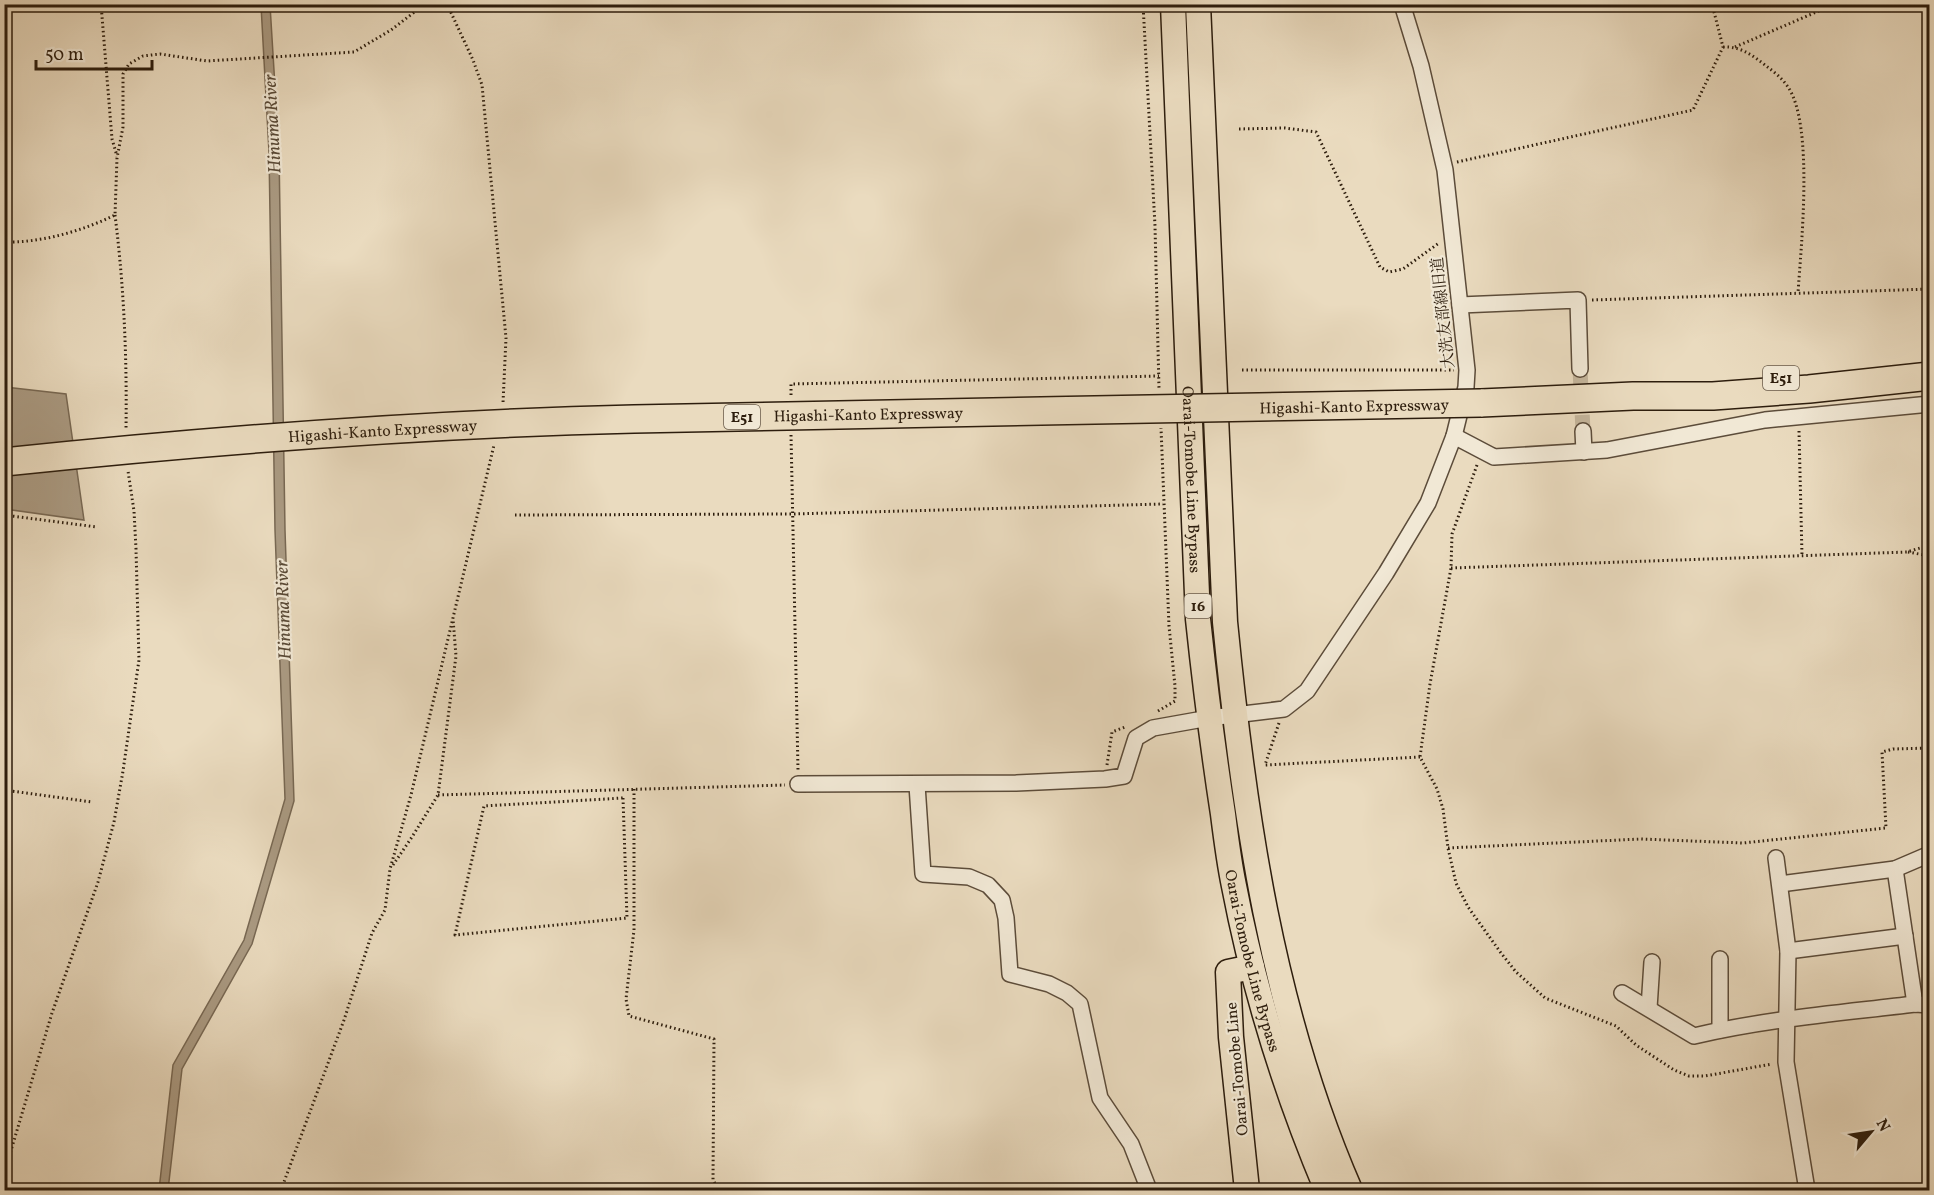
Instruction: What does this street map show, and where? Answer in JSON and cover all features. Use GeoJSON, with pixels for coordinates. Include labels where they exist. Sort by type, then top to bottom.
{"type":"FeatureCollection","features":[{"type":"Feature","properties":{"kind":"highway","name":"E51"},"geometry":{"type":"LineString","coordinates":[[1633,396],[1714,383],[1805,376],[1929,361]]}},
{"type":"Feature","properties":{"kind":"highway","name":"E51"},"geometry":{"type":"LineString","coordinates":[[1633,396],[1713,396],[1809,389],[1929,376]]}},
{"type":"Feature","properties":{"kind":"highway","name":"Higashi-Kanto Expressway"},"geometry":{"type":"LineString","coordinates":[[4,462],[143,448],[371,431],[632,418],[1232,409],[1481,403],[1633,396]]}},
{"type":"Feature","properties":{"kind":"main road","name":"Oarai-Tomobe Line Bypass"},"geometry":{"type":"LineString","coordinates":[[1173,4],[1198,608],[1209,718],[1233,885],[1252,967],[1292,1097],[1327,1191]]}},
{"type":"Feature","properties":{"kind":"main road","name":"Oarai-Tomobe Line Bypass"},"geometry":{"type":"LineString","coordinates":[[1198,4],[1224,622],[1234,717],[1257,878],[1282,988],[1307,1076],[1350,1191]]}},
{"type":"Feature","properties":{"kind":"main road","name":"Oarai-Tomobe Line"},"geometry":{"type":"LineString","coordinates":[[1247,1191],[1231,1038],[1228,972],[1252,967]]}},
{"type":"Feature","properties":{"kind":"street","name":"大洗友部線旧道"},"geometry":{"type":"LineString","coordinates":[[1105,779],[1124,776],[1137,738],[1153,728],[1209,718],[1234,717],[1284,709],[1307,691],[1386,573],[1428,503],[1454,436],[1466,387],[1467,370],[1452,234],[1443,165],[1421,66],[1402,4]]}},
{"type":"Feature","properties":{"kind":"street"},"geometry":{"type":"LineString","coordinates":[[1460,305],[1578,300],[1580,369]]}},
{"type":"Feature","properties":{"kind":"street"},"geometry":{"type":"LineString","coordinates":[[1454,436],[1494,458],[1584,452],[1607,450],[1765,420],[1929,404]]}},
{"type":"Feature","properties":{"kind":"street"},"geometry":{"type":"LineString","coordinates":[[1583,431],[1584,452]]}},
{"type":"Feature","properties":{"kind":"street"},"geometry":{"type":"LineString","coordinates":[[798,784],[917,785],[1105,779]]}},
{"type":"Feature","properties":{"kind":"street"},"geometry":{"type":"LineString","coordinates":[[917,785],[923,874],[969,877],[988,885],[1002,900],[1006,918],[1010,974],[1049,984],[1067,993],[1080,1004],[1100,1098],[1131,1144],[1149,1191]]}},
{"type":"Feature","properties":{"kind":"street"},"geometry":{"type":"LineString","coordinates":[[1780,884],[1895,869],[1929,854]]}},
{"type":"Feature","properties":{"kind":"street"},"geometry":{"type":"LineString","coordinates":[[1776,858],[1788,951],[1786,1062],[1807,1191]]}},
{"type":"Feature","properties":{"kind":"street"},"geometry":{"type":"LineString","coordinates":[[1623,993],[1694,1036],[1788,1020],[1922,1004],[1905,936],[1895,869]]}},
{"type":"Feature","properties":{"kind":"street"},"geometry":{"type":"LineString","coordinates":[[1788,951],[1905,936]]}},
{"type":"Feature","properties":{"kind":"street"},"geometry":{"type":"LineString","coordinates":[[1720,959],[1720,1030]]}},
{"type":"Feature","properties":{"kind":"street"},"geometry":{"type":"LineString","coordinates":[[1649,1008],[1652,962]]}},
{"type":"Feature","properties":{"kind":"path"},"geometry":{"type":"LineString","coordinates":[[101,4],[112,139],[117,158]]}},
{"type":"Feature","properties":{"kind":"path"},"geometry":{"type":"LineString","coordinates":[[126,432],[126,344],[122,270],[115,215],[117,158],[123,127],[123,74],[129,64],[143,56],[160,54],[207,61],[354,52],[391,30],[424,4]]}},
{"type":"Feature","properties":{"kind":"path"},"geometry":{"type":"LineString","coordinates":[[447,4],[482,85],[506,338],[502,408]]}},
{"type":"Feature","properties":{"kind":"path"},"geometry":{"type":"LineString","coordinates":[[1143,4],[1155,226],[1160,399]]}},
{"type":"Feature","properties":{"kind":"path"},"geometry":{"type":"LineString","coordinates":[[1443,165],[1693,110],[1724,47],[1712,4]]}},
{"type":"Feature","properties":{"kind":"path"},"geometry":{"type":"LineString","coordinates":[[1724,47],[1735,46],[1835,4]]}},
{"type":"Feature","properties":{"kind":"path"},"geometry":{"type":"LineString","coordinates":[[1735,46],[1756,58],[1778,76],[1788,88],[1794,101],[1800,131],[1804,177],[1798,293]]}},
{"type":"Feature","properties":{"kind":"path"},"geometry":{"type":"LineString","coordinates":[[1239,129],[1285,128],[1316,132],[1380,267],[1389,272],[1403,269],[1452,234]]}},
{"type":"Feature","properties":{"kind":"path"},"geometry":{"type":"LineString","coordinates":[[4,242],[21,242],[71,232],[115,215]]}},
{"type":"Feature","properties":{"kind":"path"},"geometry":{"type":"LineString","coordinates":[[1578,300],[1929,289]]}},
{"type":"Feature","properties":{"kind":"path"},"geometry":{"type":"LineString","coordinates":[[1242,370],[1467,370]]}},
{"type":"Feature","properties":{"kind":"path"},"geometry":{"type":"LineString","coordinates":[[791,395],[791,384],[1159,376]]}},
{"type":"Feature","properties":{"kind":"path"},"geometry":{"type":"LineString","coordinates":[[1798,417],[1802,556]]}},
{"type":"Feature","properties":{"kind":"path"},"geometry":{"type":"LineString","coordinates":[[1151,715],[1175,701],[1160,423]]}},
{"type":"Feature","properties":{"kind":"path"},"geometry":{"type":"LineString","coordinates":[[438,795],[798,784],[791,428]]}},
{"type":"Feature","properties":{"kind":"path"},"geometry":{"type":"LineString","coordinates":[[281,1191],[344,1020],[372,933],[385,910],[390,869],[411,795],[496,436]]}},
{"type":"Feature","properties":{"kind":"path"},"geometry":{"type":"LineString","coordinates":[[1482,452],[1452,534],[1451,568],[1430,684],[1420,757],[1437,789],[1443,809],[1448,848],[1456,883],[1468,907],[1516,972],[1545,998],[1616,1026],[1636,1046],[1674,1070],[1689,1076],[1705,1076],[1786,1062]]}},
{"type":"Feature","properties":{"kind":"path"},"geometry":{"type":"LineString","coordinates":[[4,1174],[52,1013],[98,882],[114,822],[123,771],[139,660],[134,511],[127,466]]}},
{"type":"Feature","properties":{"kind":"path"},"geometry":{"type":"LineString","coordinates":[[515,515],[792,514],[1163,504]]}},
{"type":"Feature","properties":{"kind":"path"},"geometry":{"type":"LineString","coordinates":[[4,515],[97,527]]}},
{"type":"Feature","properties":{"kind":"path"},"geometry":{"type":"LineString","coordinates":[[1907,552],[1929,545]]}},
{"type":"Feature","properties":{"kind":"path"},"geometry":{"type":"LineString","coordinates":[[1451,568],[1907,552],[1929,556]]}},
{"type":"Feature","properties":{"kind":"path"},"geometry":{"type":"LineString","coordinates":[[390,869],[438,795],[456,656],[453,615]]}},
{"type":"Feature","properties":{"kind":"path"},"geometry":{"type":"LineString","coordinates":[[1284,709],[1265,765],[1420,757]]}},
{"type":"Feature","properties":{"kind":"path"},"geometry":{"type":"LineString","coordinates":[[1105,779],[1112,732],[1133,724]]}},
{"type":"Feature","properties":{"kind":"path"},"geometry":{"type":"LineString","coordinates":[[1448,848],[1641,839],[1743,843],[1886,828],[1882,752],[1893,749],[1929,748]]}},
{"type":"Feature","properties":{"kind":"path"},"geometry":{"type":"LineString","coordinates":[[634,789],[634,930],[626,999],[629,1016],[714,1039],[713,1180],[719,1191]]}},
{"type":"Feature","properties":{"kind":"path"},"geometry":{"type":"LineString","coordinates":[[4,790],[92,802]]}},
{"type":"Feature","properties":{"kind":"path"},"geometry":{"type":"LineString","coordinates":[[623,798],[627,918],[455,935],[484,806],[623,798]]}},
{"type":"Feature","properties":{"kind":"water","name":"Hinuma River"},"geometry":{"type":"Polygon","coordinates":[[[261,5],[270,5],[279,152],[285,530],[294,801],[252,944],[182,1069],[168,1190],[159,1190],[173,1065],[244,940],[285,799],[275,530],[269,152],[261,5]]]}},
{"type":"Feature","properties":{"kind":"water"},"geometry":{"type":"Polygon","coordinates":[[[5,387],[66,394],[84,520],[5,509],[5,387]]]}},
{"type":"Feature","properties":{"kind":"tunnel"},"geometry":{"type":"LineString","coordinates":[[1580,369],[1583,431]]}}]}
